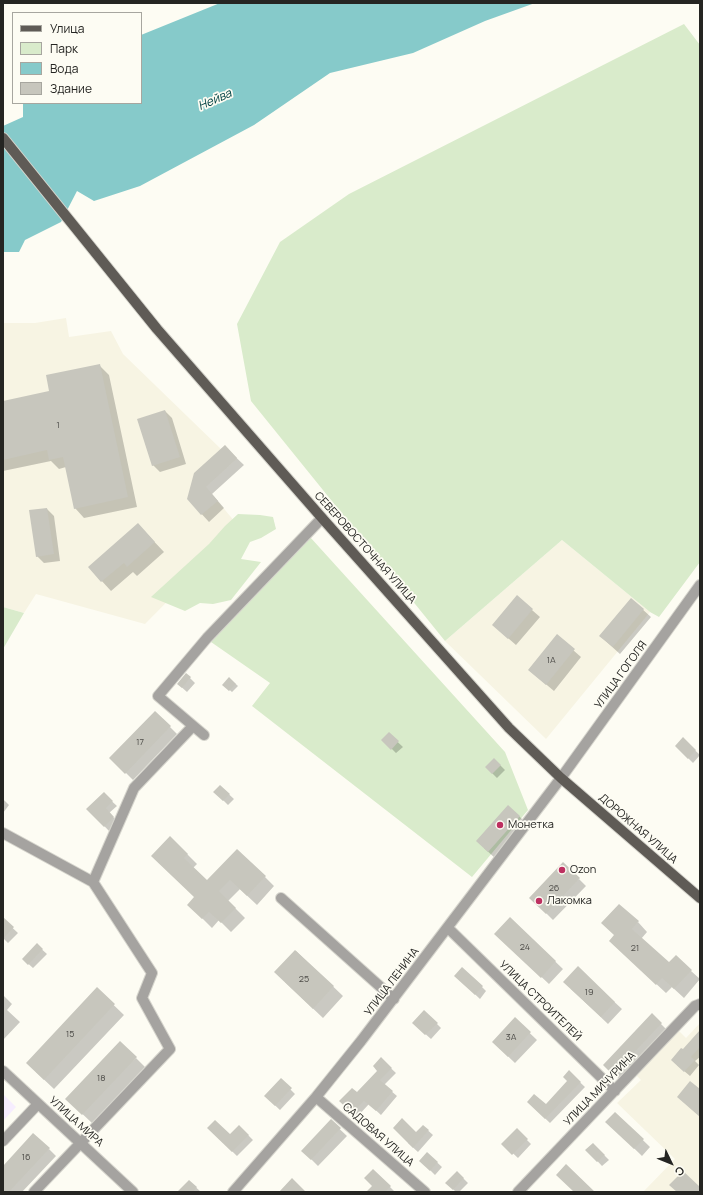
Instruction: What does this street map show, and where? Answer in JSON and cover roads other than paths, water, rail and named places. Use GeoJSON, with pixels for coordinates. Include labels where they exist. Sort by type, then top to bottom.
{"type":"FeatureCollection","features":[{"type":"Feature","properties":{"kind":"main road","name":"СЕВЕРОВОСТОЧНАЯ УЛИЦА"},"geometry":{"type":"LineString","coordinates":[[3,138],[157,329],[322,518],[509,728],[561,778]]}},
{"type":"Feature","properties":{"kind":"main road","name":"ДОРОЖНАЯ УЛИЦА"},"geometry":{"type":"LineString","coordinates":[[561,778],[700,898]]}},
{"type":"Feature","properties":{"kind":"street"},"geometry":{"type":"LineString","coordinates":[[204,735],[158,696],[207,638],[322,518]]}},
{"type":"Feature","properties":{"kind":"street","name":"УЛИЦА ГОГОЛЯ"},"geometry":{"type":"LineString","coordinates":[[561,778],[700,585]]}},
{"type":"Feature","properties":{"kind":"street"},"geometry":{"type":"LineString","coordinates":[[93,882],[134,788],[193,726]]}},
{"type":"Feature","properties":{"kind":"street","name":"УЛИЦА ЛЕНИНА"},"geometry":{"type":"LineString","coordinates":[[233,1192],[316,1097],[361,1042],[561,778]]}},
{"type":"Feature","properties":{"kind":"street"},"geometry":{"type":"LineString","coordinates":[[3,834],[93,882],[152,973],[142,998],[170,1049],[34,1192]]}},
{"type":"Feature","properties":{"kind":"street"},"geometry":{"type":"LineString","coordinates":[[281,898],[394,999]]}},
{"type":"Feature","properties":{"kind":"street","name":"УЛИЦА СТРОИТЕЛЕЙ"},"geometry":{"type":"LineString","coordinates":[[448,928],[615,1090]]}},
{"type":"Feature","properties":{"kind":"street","name":"УЛИЦА МИЧУРИНА"},"geometry":{"type":"LineString","coordinates":[[518,1192],[695,1006],[700,1004]]}},
{"type":"Feature","properties":{"kind":"street","name":"УЛИЦА МИРА"},"geometry":{"type":"LineString","coordinates":[[3,1071],[133,1192]]}},
{"type":"Feature","properties":{"kind":"street","name":"САДОВАЯ УЛИЦА"},"geometry":{"type":"LineString","coordinates":[[316,1097],[425,1192]]}},
{"type":"Feature","properties":{"kind":"street"},"geometry":{"type":"LineString","coordinates":[[3,1141],[38,1104]]}},
{"type":"Feature","properties":{"kind":"water","name":"Нейва"},"geometry":{"type":"Polygon","coordinates":[[[220,3],[535,3],[485,21],[413,53],[330,73],[254,125],[140,186],[94,201],[77,191],[61,222],[25,240],[19,252],[3,252],[3,126],[23,117],[23,104],[142,104],[142,35],[220,3]]]}},
{"type":"Feature","properties":{"kind":"place","name":"Монетка"},"geometry":{"type":"Point","coordinates":[500,825]}},
{"type":"Feature","properties":{"kind":"place","name":"Ozon"},"geometry":{"type":"Point","coordinates":[562,870]}},
{"type":"Feature","properties":{"kind":"place","name":"Лакомка"},"geometry":{"type":"Point","coordinates":[539,901]}}]}
